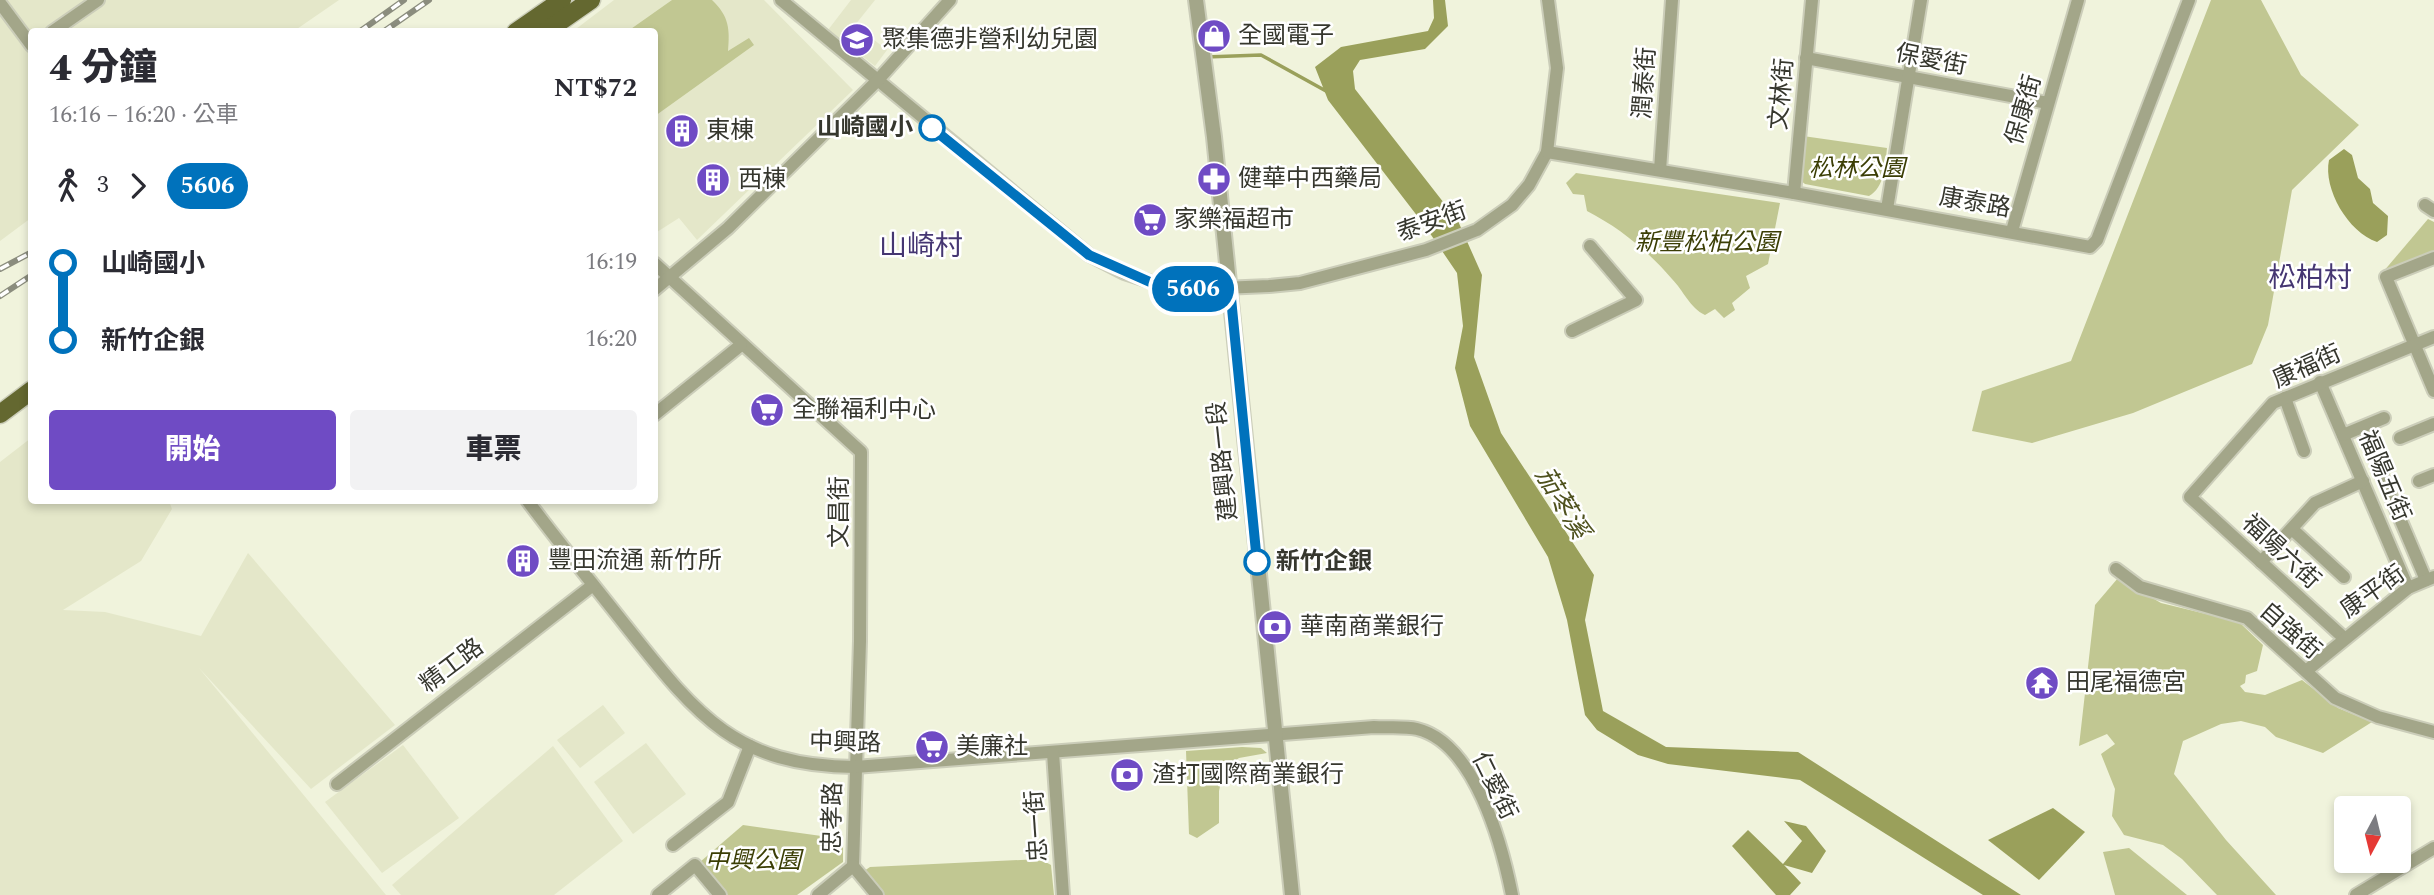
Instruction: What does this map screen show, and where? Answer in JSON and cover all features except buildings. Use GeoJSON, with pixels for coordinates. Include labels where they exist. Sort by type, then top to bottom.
{"type":"FeatureCollection","features":[{"type":"Feature","properties":{"kind":"main road"},"geometry":{"type":"LineString","coordinates":[[522,28],[562,0]]}},
{"type":"Feature","properties":{"kind":"main road"},"geometry":{"type":"LineString","coordinates":[[551,28],[591,0]]}},
{"type":"Feature","properties":{"kind":"main road"},"geometry":{"type":"LineString","coordinates":[[0,414],[28,393]]}},
{"type":"Feature","properties":{"kind":"main road"},"geometry":{"type":"LineString","coordinates":[[0,428],[28,408]]}},
{"type":"Feature","properties":{"kind":"street"},"geometry":{"type":"LineString","coordinates":[[58,28],[97,0]]}},
{"type":"Feature","properties":{"kind":"street","name":"泰安街"},"geometry":{"type":"LineString","coordinates":[[781,0],[1089,255],[1159,286],[1176,290],[1300,283],[1426,250],[1477,230],[1512,205],[1530,185],[1547,152],[1557,68],[1548,0]]}},
{"type":"Feature","properties":{"kind":"street"},"geometry":{"type":"LineString","coordinates":[[658,287],[729,228],[877,81],[950,0]]}},
{"type":"Feature","properties":{"kind":"street","name":"建興路一段"},"geometry":{"type":"LineString","coordinates":[[1196,0],[1230,288],[1240,414],[1277,735],[1292,895]]}},
{"type":"Feature","properties":{"kind":"street","name":"潤泰街"},"geometry":{"type":"LineString","coordinates":[[1660,170],[1672,0]]}},
{"type":"Feature","properties":{"kind":"street","name":"文林街"},"geometry":{"type":"LineString","coordinates":[[1794,192],[1812,0]]}},
{"type":"Feature","properties":{"kind":"street"},"geometry":{"type":"LineString","coordinates":[[1887,209],[1921,0]]}},
{"type":"Feature","properties":{"kind":"street","name":"保康街"},"geometry":{"type":"LineString","coordinates":[[2012,231],[2078,0]]}},
{"type":"Feature","properties":{"kind":"street","name":"康泰路"},"geometry":{"type":"LineString","coordinates":[[1547,152],[1794,192],[2090,247],[2096,240],[2189,0]]}},
{"type":"Feature","properties":{"kind":"street"},"geometry":{"type":"LineString","coordinates":[[0,3],[28,41]]}},
{"type":"Feature","properties":{"kind":"street","name":"保愛街"},"geometry":{"type":"LineString","coordinates":[[1806,58],[2048,103]]}},
{"type":"Feature","properties":{"kind":"street"},"geometry":{"type":"LineString","coordinates":[[1572,331],[1636,300],[1590,246]]}},
{"type":"Feature","properties":{"kind":"street"},"geometry":{"type":"LineString","coordinates":[[2434,258],[2386,277],[2434,391]]}},
{"type":"Feature","properties":{"kind":"street","name":"文昌街"},"geometry":{"type":"LineString","coordinates":[[658,267],[860,452],[860,641],[855,767]]}},
{"type":"Feature","properties":{"kind":"street","name":"康福街"},"geometry":{"type":"LineString","coordinates":[[2190,497],[2273,403],[2434,337]]}},
{"type":"Feature","properties":{"kind":"street"},"geometry":{"type":"LineString","coordinates":[[658,412],[741,345]]}},
{"type":"Feature","properties":{"kind":"street","name":"福陽五街"},"geometry":{"type":"LineString","coordinates":[[2320,382],[2408,588]]}},
{"type":"Feature","properties":{"kind":"street"},"geometry":{"type":"LineString","coordinates":[[2285,398],[2304,451]]}},
{"type":"Feature","properties":{"kind":"street"},"geometry":{"type":"LineString","coordinates":[[2343,435],[2384,418]]}},
{"type":"Feature","properties":{"kind":"street"},"geometry":{"type":"LineString","coordinates":[[2400,438],[2434,424]]}},
{"type":"Feature","properties":{"kind":"street"},"geometry":{"type":"LineString","coordinates":[[2379,469],[2430,579]]}},
{"type":"Feature","properties":{"kind":"street"},"geometry":{"type":"LineString","coordinates":[[2419,481],[2434,475]]}},
{"type":"Feature","properties":{"kind":"street"},"geometry":{"type":"LineString","coordinates":[[2261,562],[2315,503],[2363,481]]}},
{"type":"Feature","properties":{"kind":"street","name":"福陽六街"},"geometry":{"type":"LineString","coordinates":[[2190,497],[2344,638]]}},
{"type":"Feature","properties":{"kind":"street","name":"中興路"},"geometry":{"type":"LineString","coordinates":[[530,505],[685,700],[717,726],[750,746],[796,762],[855,767],[1277,735]]}},
{"type":"Feature","properties":{"kind":"street"},"geometry":{"type":"LineString","coordinates":[[2292,529],[2344,577]]}},
{"type":"Feature","properties":{"kind":"street","name":"自強街"},"geometry":{"type":"LineString","coordinates":[[2116,569],[2140,587],[2247,618],[2335,698],[2358,710],[2434,732]]}},
{"type":"Feature","properties":{"kind":"street","name":"康平街"},"geometry":{"type":"LineString","coordinates":[[2306,671],[2408,588],[2430,579]]}},
{"type":"Feature","properties":{"kind":"street","name":"精工路"},"geometry":{"type":"LineString","coordinates":[[337,783],[593,585]]}},
{"type":"Feature","properties":{"kind":"street","name":"仁愛街"},"geometry":{"type":"LineString","coordinates":[[1277,735],[1385,728],[1418,729],[1437,740],[1453,752],[1476,786],[1495,832],[1512,895]]}},
{"type":"Feature","properties":{"kind":"street"},"geometry":{"type":"LineString","coordinates":[[673,845],[728,802],[750,746]]}},
{"type":"Feature","properties":{"kind":"street","name":"忠一街"},"geometry":{"type":"LineString","coordinates":[[1052,753],[1063,895]]}},
{"type":"Feature","properties":{"kind":"street","name":"忠孝路"},"geometry":{"type":"LineString","coordinates":[[818,895],[853,866],[855,767]]}},
{"type":"Feature","properties":{"kind":"street"},"geometry":{"type":"LineString","coordinates":[[2356,895],[2434,848]]}},
{"type":"Feature","properties":{"kind":"street"},"geometry":{"type":"LineString","coordinates":[[658,895],[695,865],[720,895]]}},
{"type":"Feature","properties":{"kind":"street"},"geometry":{"type":"LineString","coordinates":[[853,866],[877,895]]}},
{"type":"Feature","properties":{"kind":"shaded area"},"geometry":{"type":"Polygon","coordinates":[[[0,0],[339,0],[298,28],[28,28],[28,220],[0,241],[0,0]]]}},
{"type":"Feature","properties":{"kind":"shaded area","name":"山崎國小"},"geometry":{"type":"Polygon","coordinates":[[[614,0],[764,0],[853,90],[697,240],[679,218],[658,231],[658,28],[577,28],[614,0]]]}},
{"type":"Feature","properties":{"kind":"shaded area","name":"聚集德非營利幼兒園"},"geometry":{"type":"Polygon","coordinates":[[[851,0],[875,0],[855,25],[887,50],[875,66],[828,30],[851,0]]]}},
{"type":"Feature","properties":{"kind":"shaded area","name":"茄苳溪"},"geometry":{"type":"Polygon","coordinates":[[[1433,0],[1445,0],[1448,26],[1425,49],[1360,60],[1353,71],[1355,89],[1458,221],[1482,275],[1474,357],[1501,433],[1594,575],[1585,620],[1603,711],[1666,747],[1798,752],[2021,895],[1983,895],[1800,780],[1668,764],[1638,755],[1597,730],[1585,715],[1567,620],[1548,557],[1470,426],[1455,368],[1463,326],[1457,273],[1425,226],[1328,100],[1315,67],[1341,47],[1428,31],[1434,18],[1433,0]]]}},
{"type":"Feature","properties":{"kind":"shaded area"},"geometry":{"type":"Polygon","coordinates":[[[2344,149],[2352,155],[2358,178],[2370,189],[2373,203],[2388,216],[2387,235],[2377,242],[2356,229],[2334,196],[2328,171],[2329,160],[2344,149]]]}},
{"type":"Feature","properties":{"kind":"shaded area"},"geometry":{"type":"Polygon","coordinates":[[[28,440],[28,504],[170,504],[172,509],[141,561],[63,610],[105,612],[201,636],[248,553],[395,725],[311,789],[199,668],[386,895],[0,895],[0,462],[28,440]]]}},
{"type":"Feature","properties":{"kind":"shaded area"},"geometry":{"type":"Polygon","coordinates":[[[603,705],[625,733],[580,768],[557,740],[603,705]]]}},
{"type":"Feature","properties":{"kind":"shaded area"},"geometry":{"type":"Polygon","coordinates":[[[646,743],[686,794],[633,834],[594,782],[646,743]]]}},
{"type":"Feature","properties":{"kind":"shaded area"},"geometry":{"type":"Polygon","coordinates":[[[403,745],[459,818],[382,873],[325,802],[403,745]]]}},
{"type":"Feature","properties":{"kind":"shaded area"},"geometry":{"type":"Polygon","coordinates":[[[553,746],[623,841],[554,895],[401,895],[392,885],[553,746]]]}},
{"type":"Feature","properties":{"kind":"shaded area"},"geometry":{"type":"Polygon","coordinates":[[[2053,808],[2085,832],[2039,880],[1988,840],[2053,808]]]}},
{"type":"Feature","properties":{"kind":"shaded area"},"geometry":{"type":"Polygon","coordinates":[[[1784,821],[1806,826],[1826,851],[1812,873],[1784,865],[1801,883],[1790,895],[1776,895],[1732,846],[1748,830],[1783,864],[1802,841],[1784,821]]]}},
{"type":"Feature","properties":{"kind":"green space"},"geometry":{"type":"Polygon","coordinates":[[[672,0],[712,0],[727,23],[728,51],[749,38],[754,45],[658,114],[658,28],[632,28],[672,0]]]}},
{"type":"Feature","properties":{"kind":"green space"},"geometry":{"type":"Polygon","coordinates":[[[2211,0],[2261,0],[2301,75],[2359,125],[2292,190],[2268,325],[2252,364],[2133,413],[2032,443],[1972,431],[1982,391],[2071,361],[2211,0]]]}},
{"type":"Feature","properties":{"kind":"green space","name":"松林公園"},"geometry":{"type":"Polygon","coordinates":[[[1803,136],[1887,148],[1883,175],[1878,187],[1869,196],[1805,184],[1800,180],[1803,136]]]}},
{"type":"Feature","properties":{"kind":"green space","name":"新豐松柏公園"},"geometry":{"type":"Polygon","coordinates":[[[1576,173],[1780,203],[1768,264],[1746,276],[1750,288],[1732,303],[1735,310],[1724,318],[1715,309],[1705,315],[1695,308],[1676,283],[1643,250],[1611,225],[1587,211],[1584,195],[1573,194],[1566,183],[1576,173]]]}},
{"type":"Feature","properties":{"kind":"green space"},"geometry":{"type":"Polygon","coordinates":[[[2428,219],[2434,222],[2434,251],[2387,274],[2383,272],[2428,219]]]}},
{"type":"Feature","properties":{"kind":"green space"},"geometry":{"type":"Polygon","coordinates":[[[2118,578],[2161,603],[2239,622],[2263,645],[2257,671],[2246,675],[2245,683],[2240,686],[2245,692],[2265,695],[2302,680],[2338,708],[2372,722],[2323,753],[2276,737],[2265,727],[2241,721],[2221,724],[2183,741],[2174,774],[2226,840],[2276,895],[2217,895],[2182,859],[2163,845],[2124,835],[2112,816],[2115,789],[2101,754],[2115,744],[2107,734],[2079,746],[2095,605],[2118,578]]]}},
{"type":"Feature","properties":{"kind":"green space"},"geometry":{"type":"Polygon","coordinates":[[[1261,748],[1267,753],[1239,758],[1224,768],[1219,791],[1219,823],[1197,838],[1189,834],[1186,751],[1261,748]]]}},
{"type":"Feature","properties":{"kind":"green space","name":"中興公園"},"geometry":{"type":"Polygon","coordinates":[[[743,825],[843,839],[843,862],[797,895],[728,895],[700,862],[743,825]]]}},
{"type":"Feature","properties":{"kind":"green space"},"geometry":{"type":"Polygon","coordinates":[[[2129,848],[2187,895],[2115,895],[2103,852],[2129,848]]]}},
{"type":"Feature","properties":{"kind":"green space"},"geometry":{"type":"Polygon","coordinates":[[[1040,859],[1051,865],[1054,895],[883,895],[864,871],[870,867],[1040,859]]]}},
{"type":"Feature","properties":{"kind":"waterway"},"geometry":{"type":"LineString","coordinates":[[1206,57],[1261,55],[1326,91]]}},
{"type":"Feature","properties":{"kind":"railway"},"geometry":{"type":"LineString","coordinates":[[365,28],[404,0]]}},
{"type":"Feature","properties":{"kind":"railway"},"geometry":{"type":"LineString","coordinates":[[389,28],[429,0]]}},
{"type":"Feature","properties":{"kind":"railway"},"geometry":{"type":"LineString","coordinates":[[0,269],[28,254]]}},
{"type":"Feature","properties":{"kind":"railway"},"geometry":{"type":"LineString","coordinates":[[0,296],[28,278]]}},
{"type":"Feature","properties":{"kind":"bus line","name":"5606"},"geometry":{"type":"LineString","coordinates":[[932,128],[1089,255],[1124,273],[1176,290],[1230,288],[1240,414],[1257,562]]}},
{"type":"Feature","properties":{"kind":"place","name":"全國電子"},"geometry":{"type":"Point","coordinates":[1214,36]}},
{"type":"Feature","properties":{"kind":"place","name":"聚集德非營利幼兒園"},"geometry":{"type":"Point","coordinates":[857,40]}},
{"type":"Feature","properties":{"kind":"place","name":"山崎國小"},"geometry":{"type":"Point","coordinates":[932,128]}},
{"type":"Feature","properties":{"kind":"place","name":"東棟"},"geometry":{"type":"Point","coordinates":[682,131]}},
{"type":"Feature","properties":{"kind":"place","name":"健華中西藥局"},"geometry":{"type":"Point","coordinates":[1214,179]}},
{"type":"Feature","properties":{"kind":"place","name":"西棟"},"geometry":{"type":"Point","coordinates":[713,180]}},
{"type":"Feature","properties":{"kind":"place","name":"家樂福超市"},"geometry":{"type":"Point","coordinates":[1150,220]}},
{"type":"Feature","properties":{"kind":"place","name":"全聯福利中心"},"geometry":{"type":"Point","coordinates":[767,410]}},
{"type":"Feature","properties":{"kind":"place","name":"豐田流通 新竹所"},"geometry":{"type":"Point","coordinates":[523,561]}},
{"type":"Feature","properties":{"kind":"place","name":"新竹企銀"},"geometry":{"type":"Point","coordinates":[1257,562]}},
{"type":"Feature","properties":{"kind":"place","name":"華南商業銀行"},"geometry":{"type":"Point","coordinates":[1275,627]}},
{"type":"Feature","properties":{"kind":"place","name":"田尾福德宮"},"geometry":{"type":"Point","coordinates":[2042,683]}},
{"type":"Feature","properties":{"kind":"place","name":"美廉社"},"geometry":{"type":"Point","coordinates":[932,747]}},
{"type":"Feature","properties":{"kind":"place","name":"渣打國際商業銀行"},"geometry":{"type":"Point","coordinates":[1127,775]}},
{"type":"Feature","properties":{"kind":"district","name":"山崎村"},"geometry":{"type":"Point","coordinates":[921,246]}},
{"type":"Feature","properties":{"kind":"district","name":"松柏村"},"geometry":{"type":"Point","coordinates":[2310,278]}}]}
